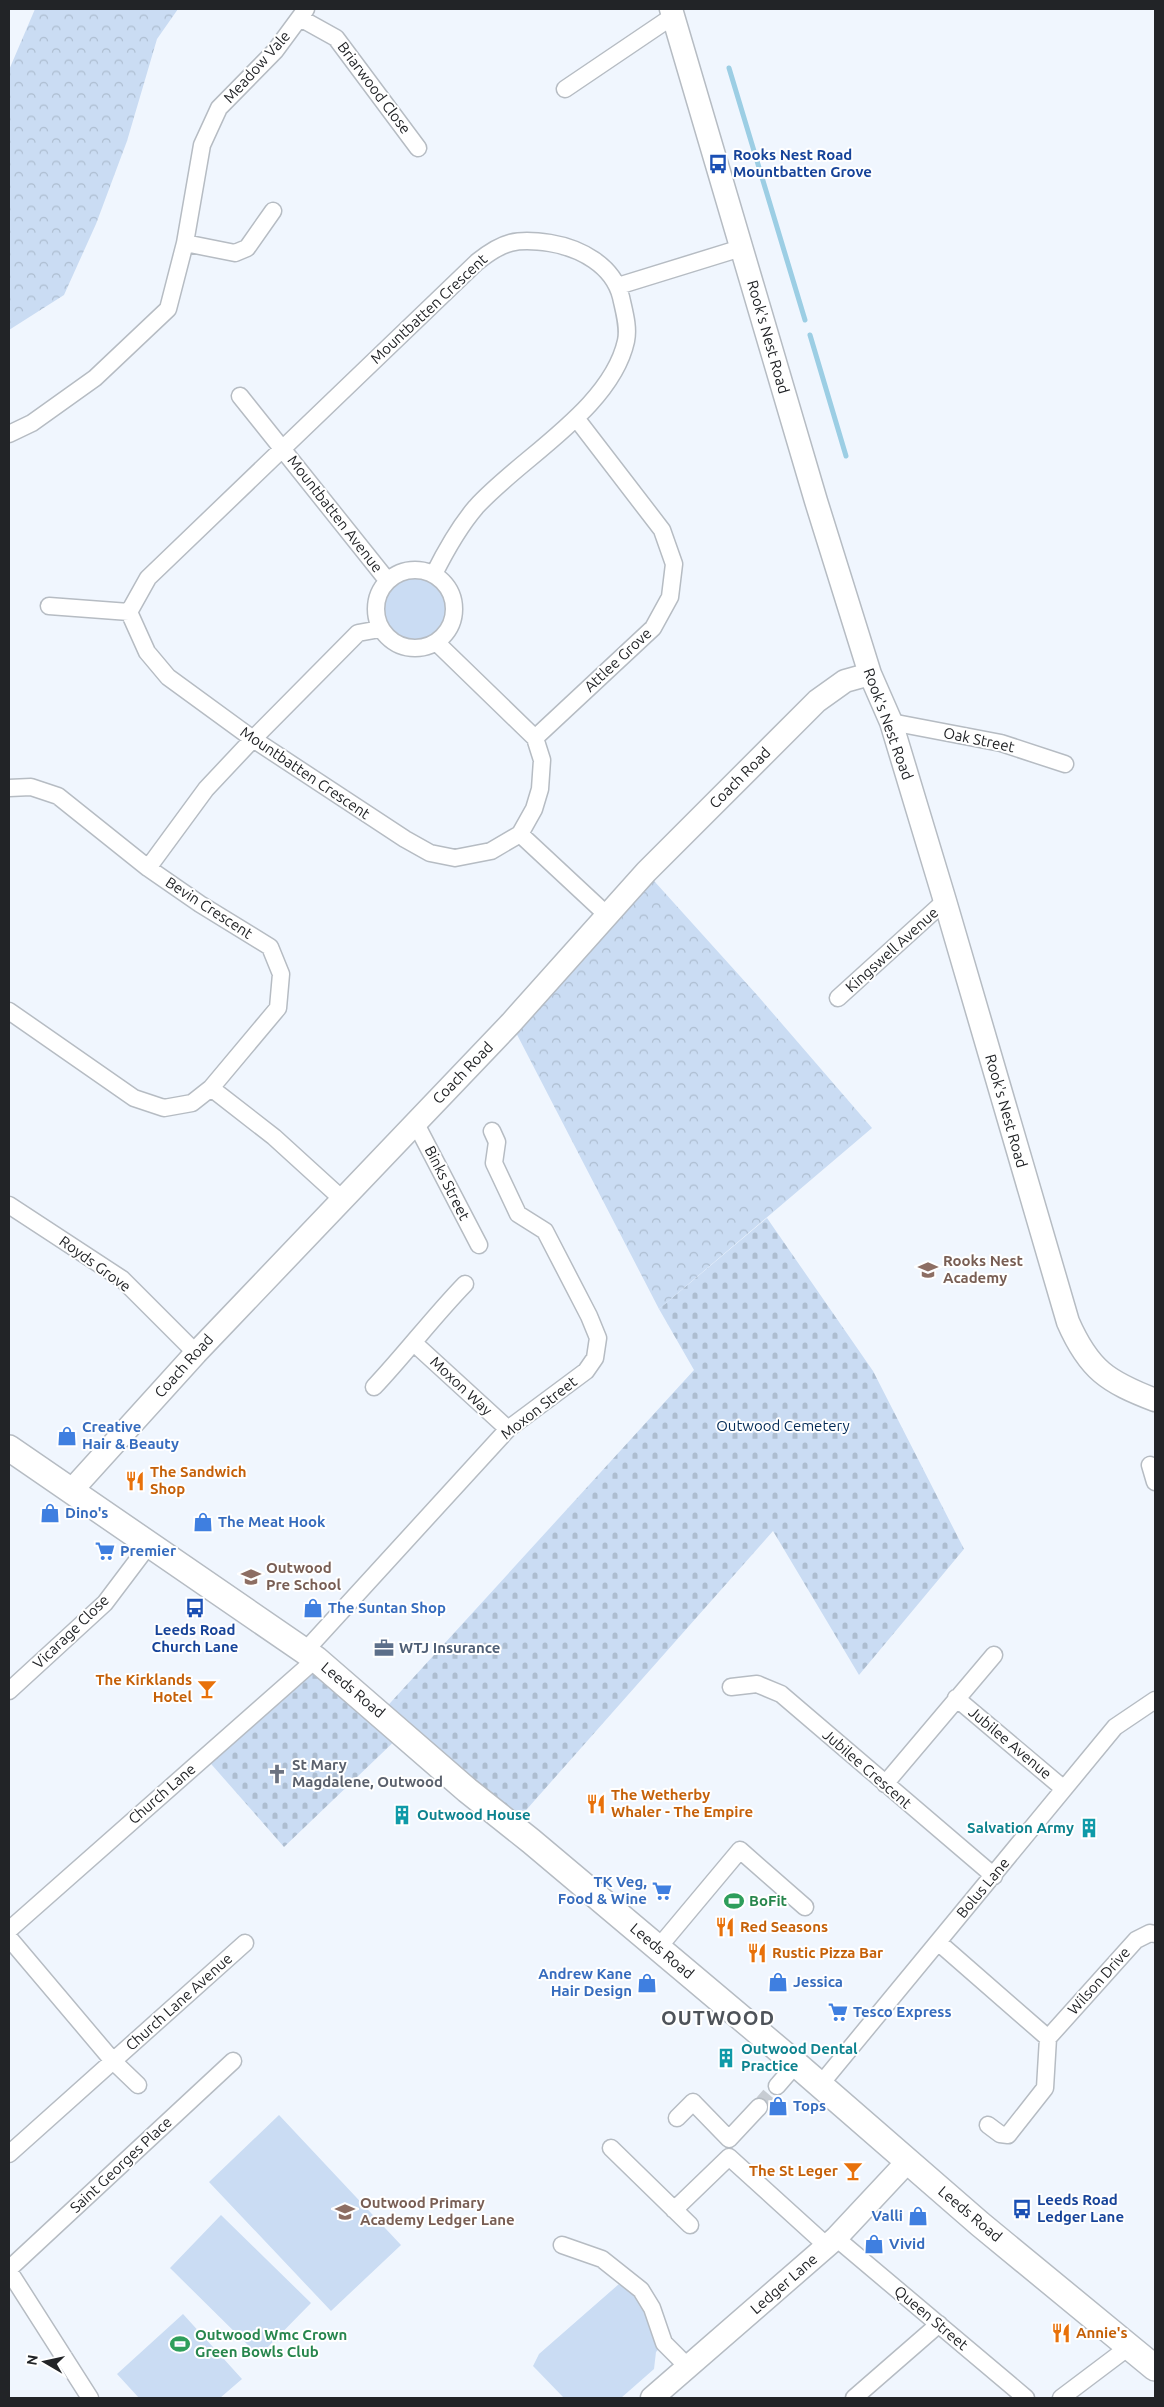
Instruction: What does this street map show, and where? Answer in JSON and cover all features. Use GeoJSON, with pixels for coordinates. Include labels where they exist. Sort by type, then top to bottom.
{"type":"FeatureCollection","features":[{"type":"Feature","properties":{"kind":"main road","name":"Leeds Road"},"geometry":{"type":"LineString","coordinates":[[9,1448],[148,1546],[310,1655],[467,1790],[796,2064],[980,2224],[1155,2368]]}},
{"type":"Feature","properties":{"kind":"street"},"geometry":{"type":"LineString","coordinates":[[565,89],[672,12]]}},
{"type":"Feature","properties":{"kind":"street","name":"Rook's Nest Road"},"geometry":{"type":"LineString","coordinates":[[672,12],[741,248],[870,674],[891,722],[1068,1322],[1077,1342],[1099,1371],[1111,1381],[1155,1400]]}},
{"type":"Feature","properties":{"kind":"street","name":"Briarwood Close"},"geometry":{"type":"LineString","coordinates":[[303,13],[336,38],[418,148]]}},
{"type":"Feature","properties":{"kind":"street","name":"Meadow Vale"},"geometry":{"type":"LineString","coordinates":[[9,434],[32,422],[95,378],[168,309],[185,243],[202,145],[219,108],[275,51],[303,13]]}},
{"type":"Feature","properties":{"kind":"street"},"geometry":{"type":"LineString","coordinates":[[185,243],[235,253],[247,248],[273,211]]}},
{"type":"Feature","properties":{"kind":"street","name":"Mountbatten Crescent"},"geometry":{"type":"LineString","coordinates":[[434,574],[452,537],[477,506],[576,418],[619,364],[626,340],[626,319],[618,286],[596,259],[564,246],[527,240],[497,247],[477,262],[148,578],[129,612],[147,652],[168,677],[252,739],[404,839],[430,853],[455,858],[491,851],[520,834],[534,810],[540,789],[542,760],[535,738],[436,642]]}},
{"type":"Feature","properties":{"kind":"street"},"geometry":{"type":"LineString","coordinates":[[618,286],[741,248]]}},
{"type":"Feature","properties":{"kind":"street"},"geometry":{"type":"LineString","coordinates":[[240,396],[282,448]]}},
{"type":"Feature","properties":{"kind":"street","name":"Attlee Grove"},"geometry":{"type":"LineString","coordinates":[[535,738],[653,628],[670,597],[674,564],[662,530],[576,418]]}},
{"type":"Feature","properties":{"kind":"street","name":"Mountbatten Avenue"},"geometry":{"type":"LineString","coordinates":[[282,448],[387,580]]}},
{"type":"Feature","properties":{"kind":"street","name":"Mountbatten Avenue"},"geometry":{"type":"LineString","coordinates":[[380,629],[375,616],[375,602],[387,580],[399,572],[409,570],[423,570],[434,574]]}},
{"type":"Feature","properties":{"kind":"street"},"geometry":{"type":"LineString","coordinates":[[148,868],[206,789],[252,739],[358,633],[380,629],[394,643],[402,647],[416,649],[436,642],[448,631],[453,620],[454,606],[451,592],[444,582],[434,574]]}},
{"type":"Feature","properties":{"kind":"street"},"geometry":{"type":"LineString","coordinates":[[49,606],[129,612]]}},
{"type":"Feature","properties":{"kind":"street","name":"Coach Road"},"geometry":{"type":"LineString","coordinates":[[71,1491],[196,1352],[341,1198],[512,1023],[653,865],[817,702],[845,681],[870,674]]}},
{"type":"Feature","properties":{"kind":"street","name":"Oak Street"},"geometry":{"type":"LineString","coordinates":[[891,722],[1001,743],[1065,764]]}},
{"type":"Feature","properties":{"kind":"street","name":"Bevin Crescent"},"geometry":{"type":"LineString","coordinates":[[9,788],[32,787],[58,796],[148,868],[200,904],[270,947],[282,974],[278,1008],[211,1088],[192,1103],[164,1108],[134,1098],[9,1011]]}},
{"type":"Feature","properties":{"kind":"street"},"geometry":{"type":"LineString","coordinates":[[520,834],[607,915]]}},
{"type":"Feature","properties":{"kind":"street","name":"Kingswell Avenue"},"geometry":{"type":"LineString","coordinates":[[838,998],[945,901]]}},
{"type":"Feature","properties":{"kind":"street"},"geometry":{"type":"LineString","coordinates":[[211,1088],[274,1136],[341,1198]]}},
{"type":"Feature","properties":{"kind":"street","name":"Binks Street"},"geometry":{"type":"LineString","coordinates":[[415,1122],[479,1245]]}},
{"type":"Feature","properties":{"kind":"street","name":"Moxon Street"},"geometry":{"type":"LineString","coordinates":[[310,1655],[508,1429],[586,1371],[595,1358],[598,1338],[589,1316],[545,1231],[518,1214],[494,1163],[497,1142],[492,1131]]}},
{"type":"Feature","properties":{"kind":"street","name":"Royds Grove"},"geometry":{"type":"LineString","coordinates":[[9,1205],[122,1279],[196,1352]]}},
{"type":"Feature","properties":{"kind":"street"},"geometry":{"type":"LineString","coordinates":[[374,1387],[414,1343],[434,1316],[465,1284]]}},
{"type":"Feature","properties":{"kind":"street","name":"Moxon Way"},"geometry":{"type":"LineString","coordinates":[[414,1343],[508,1429]]}},
{"type":"Feature","properties":{"kind":"street"},"geometry":{"type":"LineString","coordinates":[[1150,1465],[1155,1482]]}},
{"type":"Feature","properties":{"kind":"street","name":"Vicarage Close"},"geometry":{"type":"LineString","coordinates":[[9,1691],[105,1603],[148,1546]]}},
{"type":"Feature","properties":{"kind":"street","name":"Church Lane"},"geometry":{"type":"LineString","coordinates":[[9,1930],[310,1655]]}},
{"type":"Feature","properties":{"kind":"street","name":"Jubilee Avenue"},"geometry":{"type":"LineString","coordinates":[[885,1784],[994,1655]]}},
{"type":"Feature","properties":{"kind":"street","name":"Jubilee Crescent"},"geometry":{"type":"LineString","coordinates":[[731,1687],[757,1684],[781,1694],[994,1876]]}},
{"type":"Feature","properties":{"kind":"street","name":"Jubilee Avenue"},"geometry":{"type":"LineString","coordinates":[[956,1698],[1064,1789]]}},
{"type":"Feature","properties":{"kind":"street","name":"Bolus Lane"},"geometry":{"type":"LineString","coordinates":[[820,2085],[1115,1727],[1155,1700]]}},
{"type":"Feature","properties":{"kind":"street"},"geometry":{"type":"LineString","coordinates":[[658,1948],[740,1850],[805,1907]]}},
{"type":"Feature","properties":{"kind":"street","name":"Wilson Drive"},"geometry":{"type":"LineString","coordinates":[[1048,2038],[1136,1940],[1150,1933],[1155,1934]]}},
{"type":"Feature","properties":{"kind":"street","name":"Church Lane Avenue"},"geometry":{"type":"LineString","coordinates":[[9,1938],[113,2061],[138,2085]]}},
{"type":"Feature","properties":{"kind":"street","name":"Church Lane Avenue"},"geometry":{"type":"LineString","coordinates":[[9,2154],[245,1942]]}},
{"type":"Feature","properties":{"kind":"street"},"geometry":{"type":"LineString","coordinates":[[938,1942],[1048,2038],[1045,2088],[1008,2135],[1000,2134],[988,2125]]}},
{"type":"Feature","properties":{"kind":"street","name":"Saint Georges Place"},"geometry":{"type":"LineString","coordinates":[[9,2270],[233,2061]]}},
{"type":"Feature","properties":{"kind":"street"},"geometry":{"type":"LineString","coordinates":[[777,2086],[796,2064]]}},
{"type":"Feature","properties":{"kind":"street"},"geometry":{"type":"LineString","coordinates":[[677,2118],[693,2102],[729,2139],[759,2107]]}},
{"type":"Feature","properties":{"kind":"street"},"geometry":{"type":"LineString","coordinates":[[611,2148],[690,2226]]}},
{"type":"Feature","properties":{"kind":"street","name":"Queen Street"},"geometry":{"type":"LineString","coordinates":[[674,2210],[730,2157],[832,2242],[939,2324],[1026,2398]]}},
{"type":"Feature","properties":{"kind":"street","name":"Ledger Lane"},"geometry":{"type":"LineString","coordinates":[[652,2398],[832,2242],[908,2161]]}},
{"type":"Feature","properties":{"kind":"street"},"geometry":{"type":"LineString","coordinates":[[562,2245],[602,2258],[641,2290],[652,2308],[664,2343],[688,2367]]}},
{"type":"Feature","properties":{"kind":"street"},"geometry":{"type":"LineString","coordinates":[[9,2270],[90,2398]]}},
{"type":"Feature","properties":{"kind":"street"},"geometry":{"type":"LineString","coordinates":[[854,2398],[939,2324]]}},
{"type":"Feature","properties":{"kind":"street"},"geometry":{"type":"LineString","coordinates":[[1061,2398],[1130,2346]]}},
{"type":"Feature","properties":{"kind":"green space"},"geometry":{"type":"Polygon","coordinates":[[[35,9],[178,9],[157,39],[127,141],[96,224],[64,295],[9,330],[9,70],[35,9]]]}},
{"type":"Feature","properties":{"kind":"green space"},"geometry":{"type":"Polygon","coordinates":[[[407,570],[423,570],[437,576],[448,587],[454,601],[454,617],[448,631],[437,642],[423,648],[407,648],[393,642],[382,631],[376,617],[376,601],[382,587],[393,576],[407,570]]]}},
{"type":"Feature","properties":{"kind":"green space"},"geometry":{"type":"Polygon","coordinates":[[[646,872],[757,995],[872,1128],[659,1309],[511,1023],[646,872]]]}},
{"type":"Feature","properties":{"kind":"green space","name":"Outwood Cemetery"},"geometry":{"type":"Polygon","coordinates":[[[767,1218],[873,1371],[964,1549],[859,1675],[773,1531],[512,1826],[403,1733],[284,1847],[205,1757],[316,1659],[381,1713],[694,1370],[659,1309],[767,1218]]]}},
{"type":"Feature","properties":{"kind":"green space"},"geometry":{"type":"Polygon","coordinates":[[[279,2115],[401,2245],[331,2311],[209,2182],[279,2115]]]}},
{"type":"Feature","properties":{"kind":"green space"},"geometry":{"type":"Polygon","coordinates":[[[221,2215],[311,2303],[259,2356],[170,2268],[221,2215]]]}},
{"type":"Feature","properties":{"kind":"green space"},"geometry":{"type":"Polygon","coordinates":[[[627,2277],[664,2343],[656,2352],[654,2369],[621,2398],[564,2398],[533,2366],[539,2354],[627,2277]]]}},
{"type":"Feature","properties":{"kind":"green space","name":"Outwood Wmc Crown Green Bowls Club"},"geometry":{"type":"Polygon","coordinates":[[[183,2314],[242,2379],[220,2398],[139,2398],[117,2374],[183,2314]]]}},
{"type":"Feature","properties":{"kind":"waterway"},"geometry":{"type":"LineString","coordinates":[[729,68],[805,320]]}},
{"type":"Feature","properties":{"kind":"waterway"},"geometry":{"type":"LineString","coordinates":[[810,335],[846,456]]}},
{"type":"Feature","properties":{"kind":"tunnel"},"geometry":{"type":"LineString","coordinates":[[759,2107],[777,2086]]}},
{"type":"Feature","properties":{"kind":"place","name":"Rooks Nest Road Mountbatten Grove"},"geometry":{"type":"Point","coordinates":[718,164]}},
{"type":"Feature","properties":{"kind":"place","name":"Rooks Nest Academy"},"geometry":{"type":"Point","coordinates":[928,1270]}},
{"type":"Feature","properties":{"kind":"place","name":"Creative Hair & Beauty"},"geometry":{"type":"Point","coordinates":[67,1436]}},
{"type":"Feature","properties":{"kind":"place","name":"The Sandwich Shop"},"geometry":{"type":"Point","coordinates":[135,1481]}},
{"type":"Feature","properties":{"kind":"place","name":"Dino's"},"geometry":{"type":"Point","coordinates":[50,1513]}},
{"type":"Feature","properties":{"kind":"place","name":"The Meat Hook"},"geometry":{"type":"Point","coordinates":[203,1522]}},
{"type":"Feature","properties":{"kind":"place","name":"Premier"},"geometry":{"type":"Point","coordinates":[105,1551]}},
{"type":"Feature","properties":{"kind":"place","name":"Outwood Pre School"},"geometry":{"type":"Point","coordinates":[251,1577]}},
{"type":"Feature","properties":{"kind":"place","name":"Leeds Road Church Lane"},"geometry":{"type":"Point","coordinates":[195,1608]}},
{"type":"Feature","properties":{"kind":"place","name":"The Suntan Shop"},"geometry":{"type":"Point","coordinates":[313,1608]}},
{"type":"Feature","properties":{"kind":"place","name":"WTJ Insurance"},"geometry":{"type":"Point","coordinates":[384,1648]}},
{"type":"Feature","properties":{"kind":"place","name":"The Kirklands Hotel"},"geometry":{"type":"Point","coordinates":[207,1689]}},
{"type":"Feature","properties":{"kind":"place","name":"St Mary Magdalene, Outwood"},"geometry":{"type":"Point","coordinates":[277,1774]}},
{"type":"Feature","properties":{"kind":"place","name":"The Wetherby Whaler - The Empire"},"geometry":{"type":"Point","coordinates":[596,1804]}},
{"type":"Feature","properties":{"kind":"place","name":"Outwood House"},"geometry":{"type":"Point","coordinates":[402,1815]}},
{"type":"Feature","properties":{"kind":"place","name":"Salvation Army"},"geometry":{"type":"Point","coordinates":[1089,1828]}},
{"type":"Feature","properties":{"kind":"place","name":"TK Veg, Food & Wine"},"geometry":{"type":"Point","coordinates":[662,1891]}},
{"type":"Feature","properties":{"kind":"place","name":"BoFit"},"geometry":{"type":"Point","coordinates":[734,1901]}},
{"type":"Feature","properties":{"kind":"place","name":"Red Seasons"},"geometry":{"type":"Point","coordinates":[725,1927]}},
{"type":"Feature","properties":{"kind":"place","name":"Rustic Pizza Bar"},"geometry":{"type":"Point","coordinates":[757,1953]}},
{"type":"Feature","properties":{"kind":"place","name":"Jessica"},"geometry":{"type":"Point","coordinates":[778,1982]}},
{"type":"Feature","properties":{"kind":"place","name":"Andrew Kane Hair Design"},"geometry":{"type":"Point","coordinates":[647,1983]}},
{"type":"Feature","properties":{"kind":"place","name":"Tesco Express"},"geometry":{"type":"Point","coordinates":[838,2012]}},
{"type":"Feature","properties":{"kind":"place","name":"Outwood Dental Practice"},"geometry":{"type":"Point","coordinates":[726,2058]}},
{"type":"Feature","properties":{"kind":"place","name":"Tops"},"geometry":{"type":"Point","coordinates":[778,2106]}},
{"type":"Feature","properties":{"kind":"place","name":"The St Leger"},"geometry":{"type":"Point","coordinates":[853,2171]}},
{"type":"Feature","properties":{"kind":"place","name":"Leeds Road Ledger Lane"},"geometry":{"type":"Point","coordinates":[1022,2209]}},
{"type":"Feature","properties":{"kind":"place","name":"Outwood Primary Academy Ledger Lane"},"geometry":{"type":"Point","coordinates":[345,2212]}},
{"type":"Feature","properties":{"kind":"place","name":"Valli"},"geometry":{"type":"Point","coordinates":[918,2216]}},
{"type":"Feature","properties":{"kind":"place","name":"Vivid"},"geometry":{"type":"Point","coordinates":[874,2244]}},
{"type":"Feature","properties":{"kind":"place","name":"Annie's"},"geometry":{"type":"Point","coordinates":[1061,2333]}},
{"type":"Feature","properties":{"kind":"place","name":"Outwood Wmc Crown Green Bowls Club"},"geometry":{"type":"Point","coordinates":[180,2344]}},
{"type":"Feature","properties":{"kind":"district","name":"OUTWOOD"},"geometry":{"type":"Point","coordinates":[718,2018]}}]}
